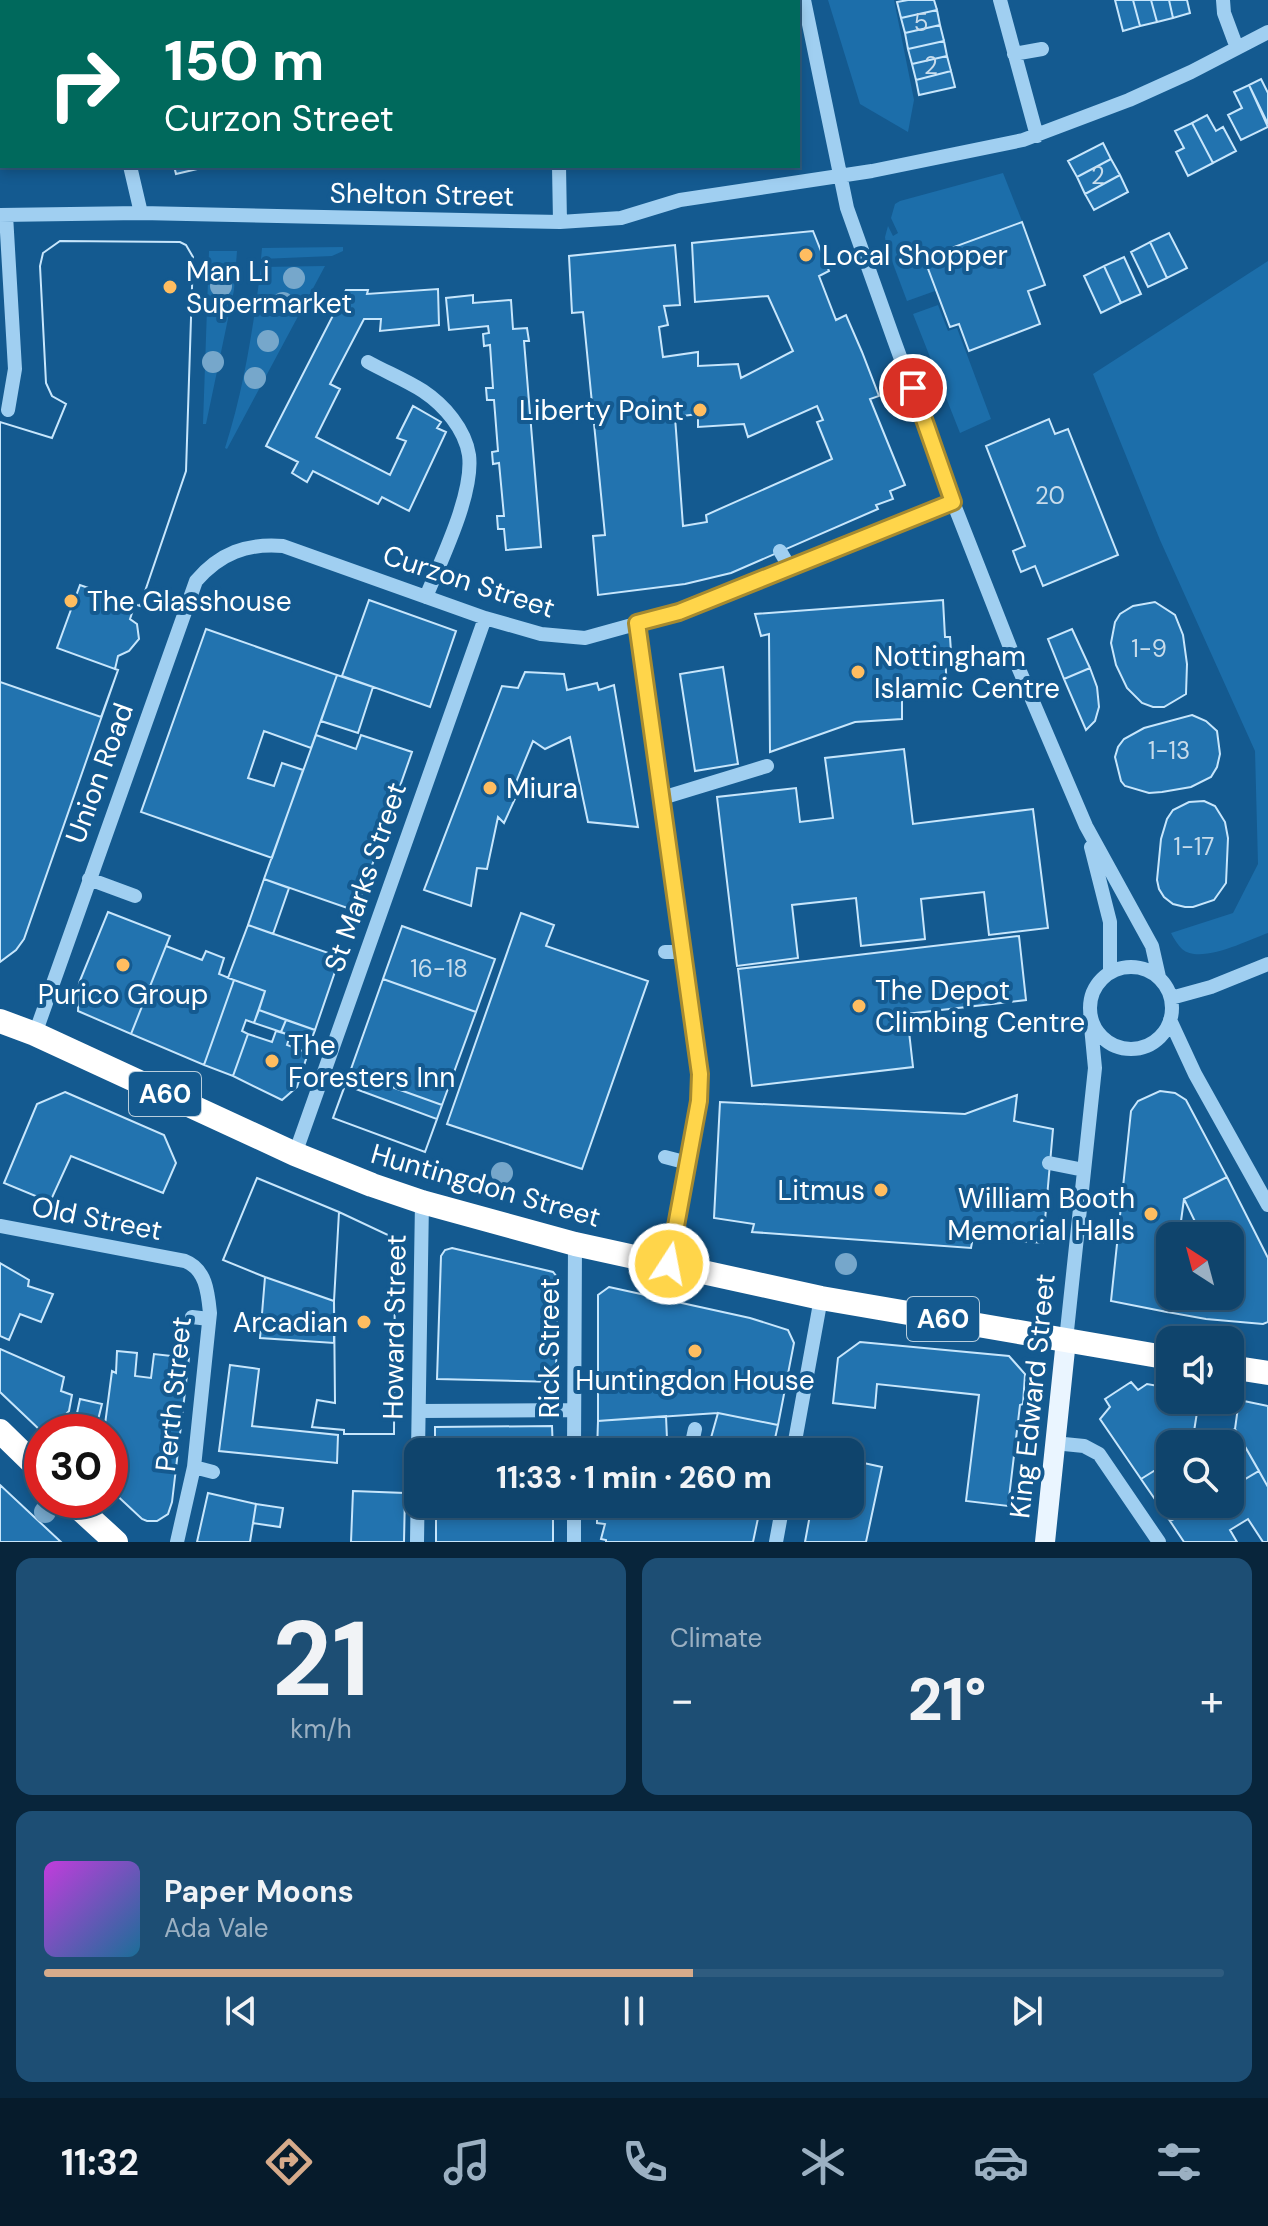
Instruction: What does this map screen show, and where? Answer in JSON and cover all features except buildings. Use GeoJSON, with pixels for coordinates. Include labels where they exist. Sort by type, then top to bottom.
{"type":"FeatureCollection","features":[{"type":"Feature","properties":{"kind":"highway","name":"Huntingdon Street"},"geometry":{"type":"LineString","coordinates":[[0,1021],[35,1034],[295,1154],[422,1202],[575,1244],[821,1298],[1156,1356]]}},
{"type":"Feature","properties":{"kind":"highway"},"geometry":{"type":"LineString","coordinates":[[1244,1369],[1268,1373]]}},
{"type":"Feature","properties":{"kind":"highway"},"geometry":{"type":"LineString","coordinates":[[0,1431],[24,1454]]}},
{"type":"Feature","properties":{"kind":"highway"},"geometry":{"type":"LineString","coordinates":[[90,1518],[116,1542]]}},
{"type":"Feature","properties":{"kind":"main road","name":"King Edward Street"},"geometry":{"type":"LineString","coordinates":[[1045,1542],[1066,1340]]}},
{"type":"Feature","properties":{"kind":"street"},"geometry":{"type":"LineString","coordinates":[[804,0],[847,208],[953,502],[1013,655],[1086,826],[1152,946],[1159,977]]}},
{"type":"Feature","properties":{"kind":"street"},"geometry":{"type":"LineString","coordinates":[[1000,0],[1037,136]]}},
{"type":"Feature","properties":{"kind":"street"},"geometry":{"type":"LineString","coordinates":[[1223,0],[1224,13],[1237,48]]}},
{"type":"Feature","properties":{"kind":"street","name":"Shelton Street"},"geometry":{"type":"LineString","coordinates":[[3,215],[141,213],[560,222],[621,218],[680,200],[872,171],[1037,136],[1129,100],[1268,32]]}},
{"type":"Feature","properties":{"kind":"street"},"geometry":{"type":"LineString","coordinates":[[1014,54],[1042,49]]}},
{"type":"Feature","properties":{"kind":"street"},"geometry":{"type":"LineString","coordinates":[[130,168],[141,213]]}},
{"type":"Feature","properties":{"kind":"street"},"geometry":{"type":"LineString","coordinates":[[559,168],[560,222]]}},
{"type":"Feature","properties":{"kind":"street"},"geometry":{"type":"LineString","coordinates":[[3,215],[15,369],[8,410]]}},
{"type":"Feature","properties":{"kind":"street"},"geometry":{"type":"LineString","coordinates":[[368,362],[432,398],[453,420],[465,440],[469,458],[467,486],[426,597]]}},
{"type":"Feature","properties":{"kind":"street","name":"Curzon Street"},"geometry":{"type":"LineString","coordinates":[[238,550],[262,544],[283,546],[485,618],[541,634],[585,638],[679,612],[953,502]]}},
{"type":"Feature","properties":{"kind":"street","name":"Union Road"},"geometry":{"type":"LineString","coordinates":[[35,1034],[196,581],[238,550]]}},
{"type":"Feature","properties":{"kind":"street"},"geometry":{"type":"LineString","coordinates":[[780,551],[790,568]]}},
{"type":"Feature","properties":{"kind":"street","name":"St Marks Street"},"geometry":{"type":"LineString","coordinates":[[295,1154],[485,618]]}},
{"type":"Feature","properties":{"kind":"street"},"geometry":{"type":"LineString","coordinates":[[637,623],[700,1074],[699,1101],[669,1264]]}},
{"type":"Feature","properties":{"kind":"street"},"geometry":{"type":"LineString","coordinates":[[662,798],[767,766]]}},
{"type":"Feature","properties":{"kind":"street"},"geometry":{"type":"LineString","coordinates":[[1086,826],[1110,922],[1110,972]]}},
{"type":"Feature","properties":{"kind":"street"},"geometry":{"type":"LineString","coordinates":[[89,879],[135,896]]}},
{"type":"Feature","properties":{"kind":"street"},"geometry":{"type":"LineString","coordinates":[[665,952],[684,952]]}},
{"type":"Feature","properties":{"kind":"street"},"geometry":{"type":"LineString","coordinates":[[1171,998],[1211,987],[1268,964]]}},
{"type":"Feature","properties":{"kind":"street"},"geometry":{"type":"LineString","coordinates":[[1122,967],[1148,970],[1165,985],[1171,998],[1170,1020],[1164,1033],[1154,1042],[1128,1050],[1102,1039],[1095,1029],[1089,1003],[1100,980],[1110,972],[1122,967]]}},
{"type":"Feature","properties":{"kind":"street","name":"King Edward Street"},"geometry":{"type":"LineString","coordinates":[[1066,1340],[1095,1068],[1090,1016]]}},
{"type":"Feature","properties":{"kind":"street"},"geometry":{"type":"LineString","coordinates":[[1170,1020],[1195,1074],[1268,1205]]}},
{"type":"Feature","properties":{"kind":"street"},"geometry":{"type":"LineString","coordinates":[[665,1157],[688,1163]]}},
{"type":"Feature","properties":{"kind":"street"},"geometry":{"type":"LineString","coordinates":[[1049,1163],[1084,1170]]}},
{"type":"Feature","properties":{"kind":"street","name":"Howard Street"},"geometry":{"type":"LineString","coordinates":[[418,1438],[422,1202]]}},
{"type":"Feature","properties":{"kind":"street","name":"Old Street"},"geometry":{"type":"LineString","coordinates":[[0,1226],[185,1261]]}},
{"type":"Feature","properties":{"kind":"street","name":"Rick Street"},"geometry":{"type":"LineString","coordinates":[[574,1438],[575,1244]]}},
{"type":"Feature","properties":{"kind":"street","name":"Perth Street"},"geometry":{"type":"LineString","coordinates":[[177,1542],[194,1467],[209,1319],[208,1290],[202,1275],[193,1264],[185,1261]]}},
{"type":"Feature","properties":{"kind":"street"},"geometry":{"type":"LineString","coordinates":[[796,1438],[821,1298]]}},
{"type":"Feature","properties":{"kind":"street"},"geometry":{"type":"LineString","coordinates":[[192,1317],[209,1319]]}},
{"type":"Feature","properties":{"kind":"street"},"geometry":{"type":"LineString","coordinates":[[419,1411],[574,1410]]}},
{"type":"Feature","properties":{"kind":"street"},"geometry":{"type":"LineString","coordinates":[[693,1438],[695,1429]]}},
{"type":"Feature","properties":{"kind":"street"},"geometry":{"type":"LineString","coordinates":[[1054,1443],[1084,1446],[1099,1454],[1159,1542]]}},
{"type":"Feature","properties":{"kind":"street"},"geometry":{"type":"LineString","coordinates":[[194,1467],[213,1472]]}},
{"type":"Feature","properties":{"kind":"street"},"geometry":{"type":"LineString","coordinates":[[417,1518],[417,1542]]}},
{"type":"Feature","properties":{"kind":"street"},"geometry":{"type":"LineString","coordinates":[[574,1518],[574,1542]]}},
{"type":"Feature","properties":{"kind":"street"},"geometry":{"type":"LineString","coordinates":[[776,1542],[780,1518]]}},
{"type":"Feature","properties":{"kind":"shaded area"},"geometry":{"type":"Polygon","coordinates":[[[828,0],[894,0],[914,100],[908,132],[860,104],[828,0]]]}},
{"type":"Feature","properties":{"kind":"shaded area"},"geometry":{"type":"Polygon","coordinates":[[[1003,173],[1022,221],[923,257],[935,291],[907,301],[885,237],[888,226],[893,236],[898,233],[891,218],[895,204],[1003,173]]]}},
{"type":"Feature","properties":{"kind":"shaded area"},"geometry":{"type":"Polygon","coordinates":[[[343,247],[343,251],[332,256],[261,259],[262,248],[343,247]]]}},
{"type":"Feature","properties":{"kind":"shaded area"},"geometry":{"type":"Polygon","coordinates":[[[209,251],[237,251],[234,290],[206,424],[203,424],[209,251]]]}},
{"type":"Feature","properties":{"kind":"shaded area"},"geometry":{"type":"Polygon","coordinates":[[[1268,261],[1268,933],[1224,950],[1190,953],[1182,949],[1171,933],[1233,913],[1258,864],[1255,751],[1160,540],[1093,374],[1268,261]]]}},
{"type":"Feature","properties":{"kind":"shaded area"},"geometry":{"type":"Polygon","coordinates":[[[325,266],[225,448],[243,381],[261,267],[325,266]]]}},
{"type":"Feature","properties":{"kind":"shaded area"},"geometry":{"type":"Polygon","coordinates":[[[938,305],[948,331],[957,328],[991,419],[960,433],[913,314],[938,305]]]}},
{"type":"Feature","properties":{"kind":"place","name":"Local Shopper"},"geometry":{"type":"Point","coordinates":[806,255]}},
{"type":"Feature","properties":{"kind":"place","name":"Man Li Supermarket"},"geometry":{"type":"Point","coordinates":[170,287]}},
{"type":"Feature","properties":{"kind":"place","name":"Liberty Point"},"geometry":{"type":"Point","coordinates":[700,410]}},
{"type":"Feature","properties":{"kind":"place","name":"The Glasshouse"},"geometry":{"type":"Point","coordinates":[71,601]}},
{"type":"Feature","properties":{"kind":"place","name":"Nottingham Islamic Centre"},"geometry":{"type":"Point","coordinates":[858,672]}},
{"type":"Feature","properties":{"kind":"place","name":"Miura"},"geometry":{"type":"Point","coordinates":[490,788]}},
{"type":"Feature","properties":{"kind":"place","name":"Purico Group"},"geometry":{"type":"Point","coordinates":[123,965]}},
{"type":"Feature","properties":{"kind":"place","name":"The Depot Climbing Centre"},"geometry":{"type":"Point","coordinates":[859,1006]}},
{"type":"Feature","properties":{"kind":"place","name":"The Foresters Inn"},"geometry":{"type":"Point","coordinates":[272,1061]}},
{"type":"Feature","properties":{"kind":"place","name":"Litmus"},"geometry":{"type":"Point","coordinates":[881,1190]}},
{"type":"Feature","properties":{"kind":"place","name":"William Booth Memorial Halls"},"geometry":{"type":"Point","coordinates":[1151,1214]}},
{"type":"Feature","properties":{"kind":"place","name":"Arcadian"},"geometry":{"type":"Point","coordinates":[364,1322]}},
{"type":"Feature","properties":{"kind":"place","name":"Huntingdon House"},"geometry":{"type":"Point","coordinates":[695,1351]}},
{"type":"Feature","properties":{"kind":"route"},"geometry":{"type":"LineString","coordinates":[[669,1264],[699,1101],[700,1074],[637,623],[679,612],[953,502],[913,388]]}}]}
